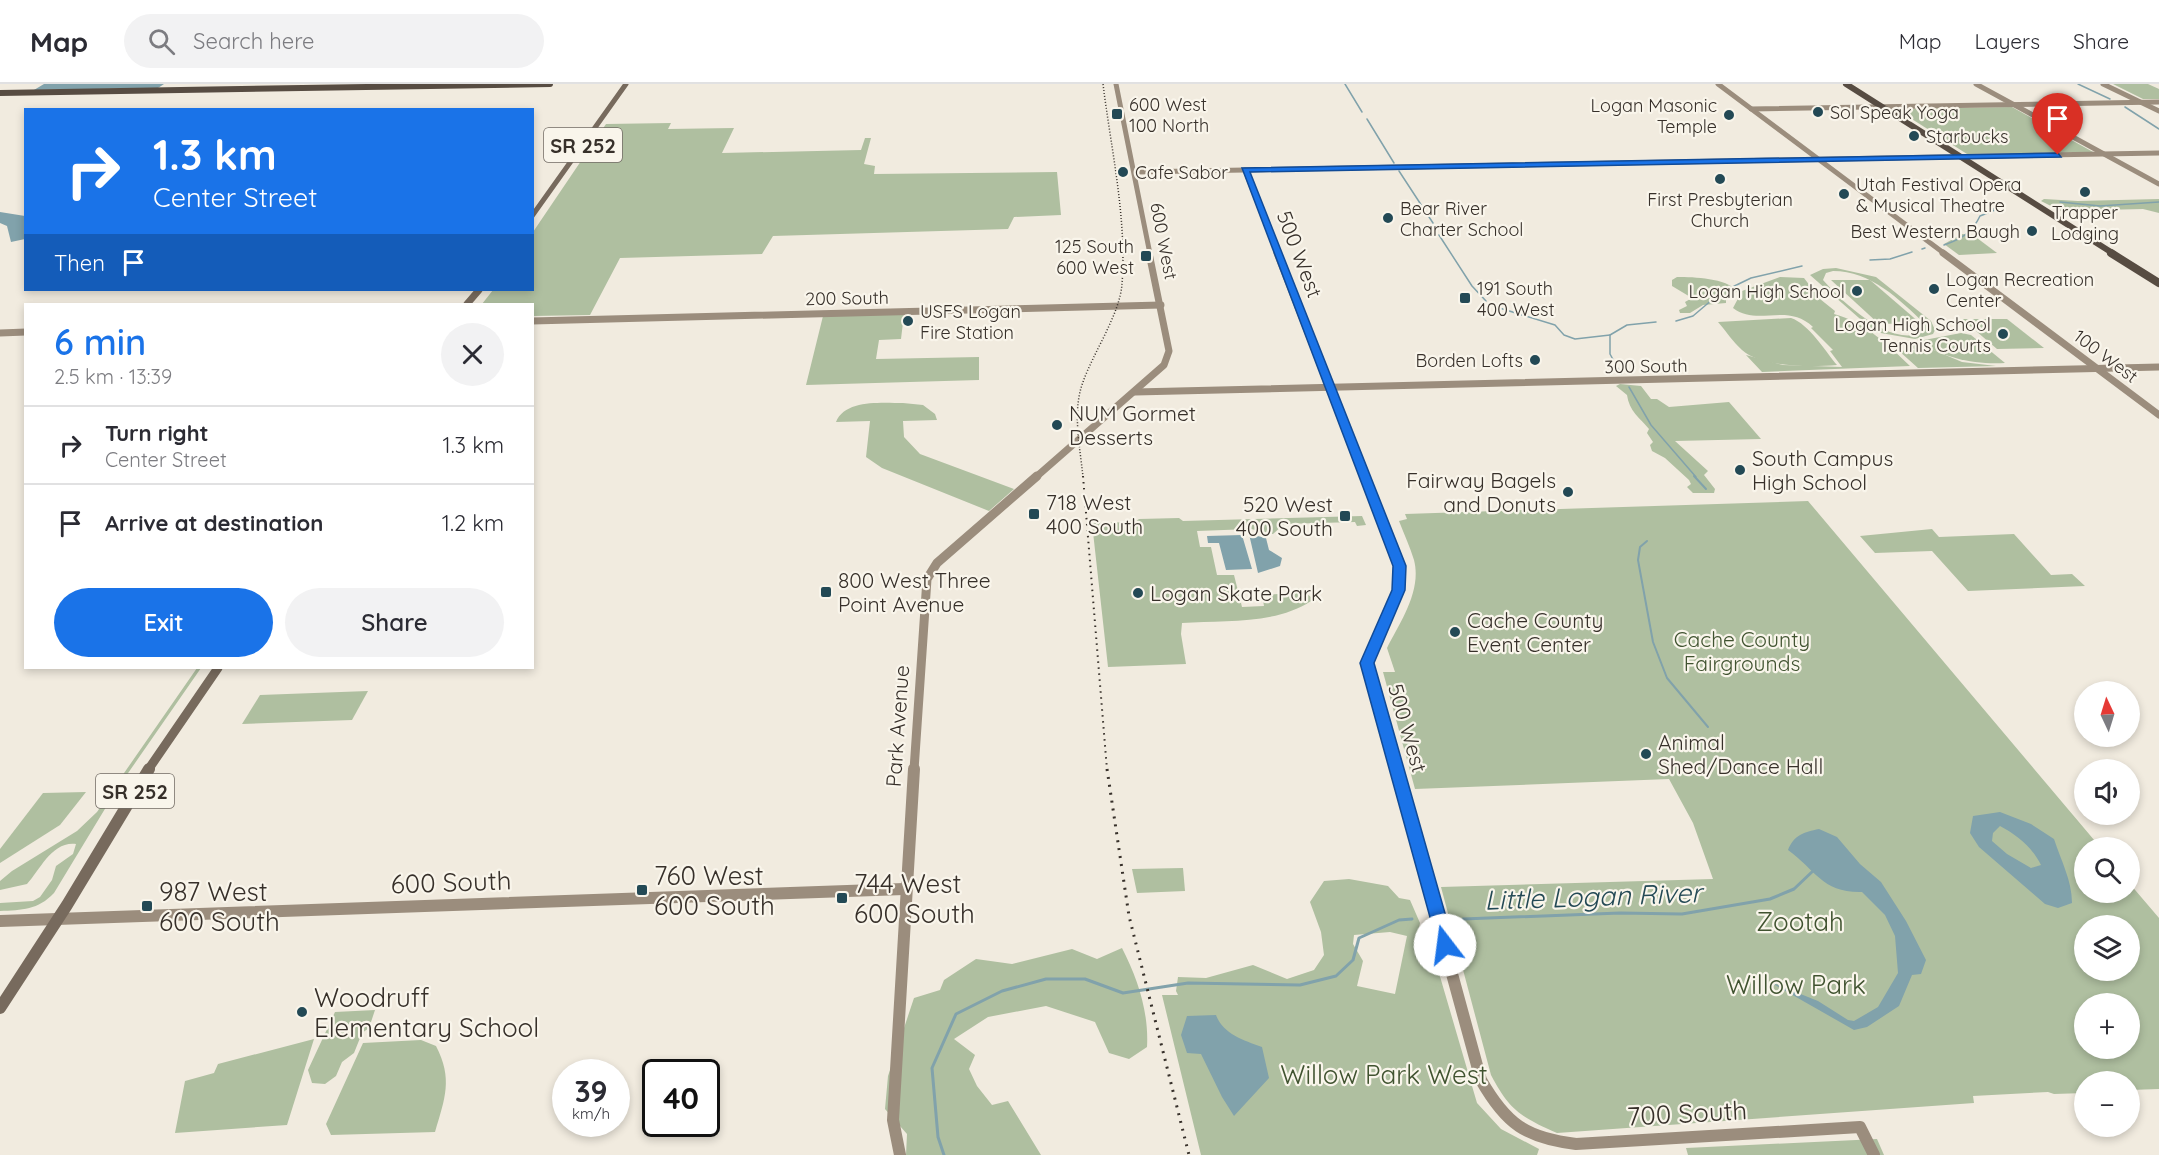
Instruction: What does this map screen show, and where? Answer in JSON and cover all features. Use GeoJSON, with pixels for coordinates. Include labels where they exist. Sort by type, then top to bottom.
{"type":"FeatureCollection","features":[{"type":"Feature","properties":{"kind":"highway"},"geometry":{"type":"LineString","coordinates":[[0,93],[550,84]]}},
{"type":"Feature","properties":{"kind":"highway"},"geometry":{"type":"LineString","coordinates":[[1846,84],[2159,283]]}},
{"type":"Feature","properties":{"kind":"main road","name":"SR 252"},"geometry":{"type":"LineString","coordinates":[[534,213],[613,102],[619,98],[625,84]]}},
{"type":"Feature","properties":{"kind":"main road"},"geometry":{"type":"LineString","coordinates":[[468,303],[478,291]]}},
{"type":"Feature","properties":{"kind":"main road","name":"SR 252"},"geometry":{"type":"LineString","coordinates":[[0,1008],[59,918],[145,775],[217,669]]}},
{"type":"Feature","properties":{"kind":"street","name":"600 West"},"geometry":{"type":"LineString","coordinates":[[1116,84],[1168,342],[1168,357],[1164,365],[1135,392]]}},
{"type":"Feature","properties":{"kind":"street","name":"100 West"},"geometry":{"type":"LineString","coordinates":[[1718,84],[2159,415]]}},
{"type":"Feature","properties":{"kind":"street"},"geometry":{"type":"LineString","coordinates":[[1976,84],[2159,184]]}},
{"type":"Feature","properties":{"kind":"street"},"geometry":{"type":"LineString","coordinates":[[2103,84],[2159,111]]}},
{"type":"Feature","properties":{"kind":"street"},"geometry":{"type":"LineString","coordinates":[[1751,109],[2159,102]]}},
{"type":"Feature","properties":{"kind":"street"},"geometry":{"type":"LineString","coordinates":[[1135,172],[2159,153]]}},
{"type":"Feature","properties":{"kind":"street","name":"500 West"},"geometry":{"type":"LineString","coordinates":[[1245,170],[1400,566],[1398,590],[1367,663],[1481,1080],[1497,1109],[1520,1129]]}},
{"type":"Feature","properties":{"kind":"street","name":"200 South"},"geometry":{"type":"LineString","coordinates":[[534,321],[1161,305]]}},
{"type":"Feature","properties":{"kind":"street"},"geometry":{"type":"LineString","coordinates":[[0,333],[24,332]]}},
{"type":"Feature","properties":{"kind":"street","name":"300 South"},"geometry":{"type":"LineString","coordinates":[[1135,392],[2159,367]]}},
{"type":"Feature","properties":{"kind":"street","name":"Park Avenue"},"geometry":{"type":"LineString","coordinates":[[900,1155],[893,1120],[904,889],[927,579],[937,562],[1135,392]]}},
{"type":"Feature","properties":{"kind":"street","name":"600 South"},"geometry":{"type":"LineString","coordinates":[[0,921],[904,889]]}},
{"type":"Feature","properties":{"kind":"street","name":"700 South"},"geometry":{"type":"LineString","coordinates":[[1520,1129],[1548,1142],[1576,1144],[1860,1127],[1874,1155]]}},
{"type":"Feature","properties":{"kind":"green space"},"geometry":{"type":"Polygon","coordinates":[[[2113,84],[2148,84],[2159,89],[2159,99],[2143,99],[2113,84]]]}},
{"type":"Feature","properties":{"kind":"green space"},"geometry":{"type":"Polygon","coordinates":[[[2012,107],[2093,152],[1967,154],[1896,109],[2012,107]]]}},
{"type":"Feature","properties":{"kind":"green space"},"geometry":{"type":"Polygon","coordinates":[[[671,123],[668,129],[734,128],[722,153],[861,150],[865,138],[871,138],[864,164],[875,166],[874,174],[1057,172],[1061,215],[1014,217],[1008,229],[773,236],[762,254],[620,258],[590,315],[534,316],[534,303],[483,303],[492,291],[534,291],[534,231],[606,124],[671,123]]]}},
{"type":"Feature","properties":{"kind":"green space"},"geometry":{"type":"Polygon","coordinates":[[[2044,199],[2078,201],[2159,199],[2159,213],[2143,209],[2061,211],[2041,201],[2044,199]]]}},
{"type":"Feature","properties":{"kind":"green space"},"geometry":{"type":"Polygon","coordinates":[[[1962,234],[1973,235],[1997,253],[1959,255],[1944,244],[1962,234]]]}},
{"type":"Feature","properties":{"kind":"green space"},"geometry":{"type":"Polygon","coordinates":[[[1836,268],[1876,277],[1931,321],[1935,330],[1933,334],[1915,339],[1875,332],[1810,275],[1823,269],[1836,268]],[[1847,272],[1826,273],[1823,280],[1870,322],[1899,335],[1913,335],[1925,330],[1925,324],[1884,288],[1847,272]]]}},
{"type":"Feature","properties":{"kind":"green space"},"geometry":{"type":"Polygon","coordinates":[[[1677,277],[1718,281],[1738,291],[1726,298],[1726,303],[1703,305],[1690,313],[1680,313],[1679,310],[1687,306],[1685,302],[1692,298],[1672,286],[1672,280],[1677,277]]]}},
{"type":"Feature","properties":{"kind":"green space"},"geometry":{"type":"Polygon","coordinates":[[[1780,277],[1804,278],[1820,299],[1835,311],[1834,314],[1866,328],[1910,366],[1762,372],[1746,355],[1783,365],[1842,367],[1830,351],[1833,350],[1811,328],[1813,327],[1803,320],[1783,315],[1752,315],[1733,308],[1742,291],[1780,277]]]}},
{"type":"Feature","properties":{"kind":"green space"},"geometry":{"type":"Polygon","coordinates":[[[1831,280],[1870,280],[1920,323],[1879,324],[1831,280]]]}},
{"type":"Feature","properties":{"kind":"green space"},"geometry":{"type":"Polygon","coordinates":[[[904,314],[901,339],[879,340],[876,359],[979,357],[979,380],[806,385],[823,316],[904,314]]]}},
{"type":"Feature","properties":{"kind":"green space"},"geometry":{"type":"Polygon","coordinates":[[[1791,318],[1810,332],[1837,365],[1801,366],[1762,360],[1742,350],[1718,322],[1791,318]]]}},
{"type":"Feature","properties":{"kind":"green space","name":"Logan High School Tennis Courts"},"geometry":{"type":"Polygon","coordinates":[[[1962,319],[2007,319],[2044,348],[1997,349],[1962,319]]]}},
{"type":"Feature","properties":{"kind":"green space"},"geometry":{"type":"Polygon","coordinates":[[[1961,333],[1971,335],[2005,363],[1983,363],[1948,356],[1919,341],[1961,333]]]}},
{"type":"Feature","properties":{"kind":"green space"},"geometry":{"type":"Polygon","coordinates":[[[1910,345],[1922,345],[1962,362],[1996,366],[1918,368],[1899,351],[1915,350],[1910,345]]]}},
{"type":"Feature","properties":{"kind":"green space"},"geometry":{"type":"Polygon","coordinates":[[[1620,384],[1641,386],[1651,399],[1657,399],[1669,407],[1729,402],[1761,439],[1675,441],[1708,471],[1704,475],[1715,489],[1714,493],[1693,493],[1687,487],[1691,484],[1689,480],[1665,458],[1652,451],[1650,445],[1653,442],[1647,433],[1649,429],[1632,410],[1627,395],[1616,386],[1620,384]]]}},
{"type":"Feature","properties":{"kind":"green space"},"geometry":{"type":"Polygon","coordinates":[[[903,403],[923,405],[935,414],[937,420],[903,421],[904,437],[920,454],[1014,489],[989,511],[882,468],[866,457],[870,421],[836,422],[847,409],[856,406],[903,403]]]}},
{"type":"Feature","properties":{"kind":"green space","name":"Cache County Fairgrounds"},"geometry":{"type":"Polygon","coordinates":[[[1808,501],[2074,816],[2074,825],[2081,825],[2092,837],[2074,837],[2074,903],[2140,903],[2140,896],[2159,918],[2159,1089],[2140,1090],[2140,1071],[2074,1071],[2074,1093],[2048,1092],[1973,1096],[1974,1103],[1557,1133],[1518,1112],[1504,1097],[1491,1075],[1441,887],[1713,879],[1693,823],[1669,779],[1415,789],[1383,672],[1395,672],[1387,648],[1408,606],[1415,583],[1414,560],[1399,521],[1407,519],[1405,514],[1808,501]]]}},
{"type":"Feature","properties":{"kind":"green space"},"geometry":{"type":"Polygon","coordinates":[[[1362,516],[1366,525],[1357,526],[1355,522],[1284,524],[1273,534],[1251,529],[1197,531],[1200,547],[1211,547],[1217,575],[1234,575],[1242,607],[1264,606],[1262,595],[1279,594],[1299,588],[1311,597],[1311,601],[1297,609],[1265,618],[1182,623],[1181,634],[1186,664],[1108,667],[1092,523],[1135,522],[1139,519],[1179,518],[1183,521],[1362,516]]]}},
{"type":"Feature","properties":{"kind":"green space"},"geometry":{"type":"Polygon","coordinates":[[[1932,529],[1939,537],[2014,534],[2051,575],[2072,574],[2085,586],[1968,591],[1932,551],[1875,553],[1860,536],[1932,529]]]}},
{"type":"Feature","properties":{"kind":"green space"},"geometry":{"type":"Polygon","coordinates":[[[196,669],[200,669],[117,789],[54,893],[36,906],[0,911],[0,903],[33,901],[40,897],[52,880],[56,866],[73,854],[76,844],[68,844],[53,852],[27,884],[0,890],[0,881],[12,871],[77,831],[97,812],[196,669]]]}},
{"type":"Feature","properties":{"kind":"green space"},"geometry":{"type":"Polygon","coordinates":[[[368,691],[352,720],[242,724],[260,695],[368,691]]]}},
{"type":"Feature","properties":{"kind":"green space"},"geometry":{"type":"Polygon","coordinates":[[[86,792],[60,825],[0,863],[0,849],[43,793],[86,792]]]}},
{"type":"Feature","properties":{"kind":"green space"},"geometry":{"type":"Polygon","coordinates":[[[1183,868],[1185,891],[1137,893],[1132,869],[1183,868]]]}},
{"type":"Feature","properties":{"kind":"green space","name":"Willow Park West"},"geometry":{"type":"Polygon","coordinates":[[[1349,879],[1388,886],[1399,898],[1410,900],[1420,923],[1418,932],[1427,932],[1477,1103],[1501,1129],[1539,1149],[1537,1155],[1201,1155],[1162,995],[1178,995],[1176,991],[1178,977],[1206,978],[1253,965],[1287,979],[1314,970],[1324,955],[1321,932],[1310,902],[1324,881],[1349,879]],[[1390,932],[1354,935],[1353,944],[1363,961],[1357,986],[1395,994],[1407,936],[1390,932]]]}},
{"type":"Feature","properties":{"kind":"green space"},"geometry":{"type":"Polygon","coordinates":[[[1122,948],[1141,996],[1147,1034],[1147,1047],[1129,1059],[1109,1053],[1095,1022],[1046,1006],[988,1017],[954,1039],[975,1055],[969,1069],[977,1086],[992,1105],[1008,1101],[1041,1155],[906,1155],[907,1134],[885,1109],[888,1076],[914,998],[940,990],[944,980],[976,959],[1012,964],[1072,949],[1097,959],[1122,948]]]}},
{"type":"Feature","properties":{"kind":"green space"},"geometry":{"type":"Polygon","coordinates":[[[375,1010],[369,1028],[362,1033],[354,1053],[342,1062],[336,1076],[325,1084],[312,1083],[308,1070],[335,1012],[375,1010]]]}},
{"type":"Feature","properties":{"kind":"green space"},"geometry":{"type":"Polygon","coordinates":[[[314,1039],[287,1125],[175,1133],[185,1081],[214,1073],[218,1064],[314,1039]]]}},
{"type":"Feature","properties":{"kind":"green space"},"geometry":{"type":"Polygon","coordinates":[[[421,1040],[436,1046],[446,1079],[444,1099],[435,1132],[331,1135],[326,1124],[363,1043],[421,1040]]]}},
{"type":"Feature","properties":{"kind":"green space"},"geometry":{"type":"Polygon","coordinates":[[[1877,1139],[1884,1155],[1688,1155],[1686,1148],[1877,1139]]]}},
{"type":"Feature","properties":{"kind":"water"},"geometry":{"type":"Polygon","coordinates":[[[44,84],[164,84],[158,88],[34,90],[44,84]]]}},
{"type":"Feature","properties":{"kind":"water"},"geometry":{"type":"Polygon","coordinates":[[[0,212],[24,216],[24,239],[11,242],[7,226],[0,223],[0,212]]]}},
{"type":"Feature","properties":{"kind":"water"},"geometry":{"type":"Polygon","coordinates":[[[1249,534],[1266,538],[1269,550],[1282,558],[1280,566],[1258,573],[1249,534]]]}},
{"type":"Feature","properties":{"kind":"water"},"geometry":{"type":"Polygon","coordinates":[[[1242,535],[1252,569],[1226,570],[1219,543],[1208,543],[1207,536],[1242,535]]]}},
{"type":"Feature","properties":{"kind":"water"},"geometry":{"type":"Polygon","coordinates":[[[2000,812],[2031,824],[2054,839],[2068,878],[2072,903],[2058,908],[2045,904],[1979,847],[1970,833],[1973,816],[2000,812]],[[2000,826],[1993,833],[1992,841],[2007,854],[2031,868],[2041,865],[2029,847],[2000,826]]]}},
{"type":"Feature","properties":{"kind":"water"},"geometry":{"type":"Polygon","coordinates":[[[1819,829],[1837,837],[1860,864],[1881,882],[1906,921],[1926,960],[1921,974],[1912,975],[1899,1006],[1867,1027],[1854,1030],[1768,981],[1818,1001],[1848,1020],[1854,1021],[1878,1007],[1898,973],[1895,936],[1885,915],[1862,892],[1838,889],[1828,884],[1788,850],[1800,835],[1819,829]]]}},
{"type":"Feature","properties":{"kind":"water"},"geometry":{"type":"Polygon","coordinates":[[[1216,1015],[1219,1022],[1229,1032],[1262,1047],[1269,1078],[1234,1116],[1201,1054],[1187,1053],[1181,1035],[1187,1016],[1216,1015]]]}},
{"type":"Feature","properties":{"kind":"waterway"},"geometry":{"type":"LineString","coordinates":[[1345,84],[1362,112]]}},
{"type":"Feature","properties":{"kind":"waterway"},"geometry":{"type":"LineString","coordinates":[[2078,84],[2110,99]]}},
{"type":"Feature","properties":{"kind":"waterway"},"geometry":{"type":"LineString","coordinates":[[2125,107],[2159,129]]}},
{"type":"Feature","properties":{"kind":"waterway"},"geometry":{"type":"LineString","coordinates":[[1367,119],[1394,163]]}},
{"type":"Feature","properties":{"kind":"waterway"},"geometry":{"type":"LineString","coordinates":[[1399,171],[1433,223]]}},
{"type":"Feature","properties":{"kind":"waterway","name":"Little Logan River"},"geometry":{"type":"LineString","coordinates":[[1944,245],[1965,235],[1980,216],[1995,210],[1986,203],[1994,202]]}},
{"type":"Feature","properties":{"kind":"waterway","name":"Little Logan River"},"geometry":{"type":"LineString","coordinates":[[2060,202],[2100,206],[2159,202]]}},
{"type":"Feature","properties":{"kind":"waterway"},"geometry":{"type":"LineString","coordinates":[[1439,235],[1472,286],[1486,301]]}},
{"type":"Feature","properties":{"kind":"waterway","name":"Little Logan River"},"geometry":{"type":"LineString","coordinates":[[1870,260],[1890,259],[1912,252]]}},
{"type":"Feature","properties":{"kind":"waterway","name":"Little Logan River"},"geometry":{"type":"LineString","coordinates":[[1676,321],[1693,316],[1720,293],[1751,278],[1802,266]]}},
{"type":"Feature","properties":{"kind":"waterway"},"geometry":{"type":"LineString","coordinates":[[1493,306],[1555,325],[1564,335],[1575,339],[1610,335]]}},
{"type":"Feature","properties":{"kind":"waterway","name":"Little Logan River"},"geometry":{"type":"LineString","coordinates":[[1610,335],[1627,325],[1656,322]]}},
{"type":"Feature","properties":{"kind":"waterway","name":"Little Logan River"},"geometry":{"type":"LineString","coordinates":[[1610,335],[1610,354],[1621,374]]}},
{"type":"Feature","properties":{"kind":"waterway","name":"Little Logan River"},"geometry":{"type":"LineString","coordinates":[[1629,387],[1651,425],[1696,477]]}},
{"type":"Feature","properties":{"kind":"waterway","name":"Little Logan River"},"geometry":{"type":"LineString","coordinates":[[1694,476],[1706,489]]}},
{"type":"Feature","properties":{"kind":"waterway","name":"Little Logan River"},"geometry":{"type":"LineString","coordinates":[[1647,541],[1640,547],[1638,560],[1653,642],[1667,678],[1708,727]]}},
{"type":"Feature","properties":{"kind":"waterway","name":"Little Logan River"},"geometry":{"type":"LineString","coordinates":[[1463,919],[1620,913],[1682,914],[1770,899],[1794,889],[1814,870]]}},
{"type":"Feature","properties":{"kind":"waterway","name":"Little Logan River"},"geometry":{"type":"LineString","coordinates":[[944,1155],[938,1137],[932,1068],[956,1014],[1002,991],[1046,979],[1085,979],[1123,993],[1188,983],[1300,985],[1336,976],[1353,960],[1359,938],[1399,920],[1412,919]]}},
{"type":"Feature","properties":{"kind":"railway"},"geometry":{"type":"LineString","coordinates":[[1083,477],[1077,417],[1080,393],[1087,371],[1116,308],[1122,284],[1120,209],[1103,84]]}},
{"type":"Feature","properties":{"kind":"railway"},"geometry":{"type":"LineString","coordinates":[[1083,476],[1107,770]]}},
{"type":"Feature","properties":{"kind":"railway"},"geometry":{"type":"LineString","coordinates":[[1107,769],[1129,916],[1189,1155]]}},
{"type":"Feature","properties":{"kind":"place","name":"Sol Speak Yoga"},"geometry":{"type":"Point","coordinates":[1818,112]}},
{"type":"Feature","properties":{"kind":"place","name":"600 West 100 North"},"geometry":{"type":"Point","coordinates":[1117,114]}},
{"type":"Feature","properties":{"kind":"place","name":"Logan Masonic Temple"},"geometry":{"type":"Point","coordinates":[1729,115]}},
{"type":"Feature","properties":{"kind":"place","name":"Starbucks"},"geometry":{"type":"Point","coordinates":[1914,136]}},
{"type":"Feature","properties":{"kind":"place","name":"Cafe Sabor"},"geometry":{"type":"Point","coordinates":[1123,172]}},
{"type":"Feature","properties":{"kind":"place","name":"First Presbyterian Church"},"geometry":{"type":"Point","coordinates":[1720,179]}},
{"type":"Feature","properties":{"kind":"place","name":"Trapper Lodging"},"geometry":{"type":"Point","coordinates":[2085,192]}},
{"type":"Feature","properties":{"kind":"place","name":"Utah Festival Opera & Musical Theatre"},"geometry":{"type":"Point","coordinates":[1844,194]}},
{"type":"Feature","properties":{"kind":"place","name":"Bear River Charter School"},"geometry":{"type":"Point","coordinates":[1388,218]}},
{"type":"Feature","properties":{"kind":"place","name":"Best Western Baugh"},"geometry":{"type":"Point","coordinates":[2032,231]}},
{"type":"Feature","properties":{"kind":"place","name":"125 South 600 West"},"geometry":{"type":"Point","coordinates":[1146,256]}},
{"type":"Feature","properties":{"kind":"place","name":"Logan Recreation Center"},"geometry":{"type":"Point","coordinates":[1934,289]}},
{"type":"Feature","properties":{"kind":"place","name":"Logan High School"},"geometry":{"type":"Point","coordinates":[1857,291]}},
{"type":"Feature","properties":{"kind":"place","name":"191 South 400 West"},"geometry":{"type":"Point","coordinates":[1465,298]}},
{"type":"Feature","properties":{"kind":"place","name":"USFS Logan Fire Station"},"geometry":{"type":"Point","coordinates":[908,321]}},
{"type":"Feature","properties":{"kind":"place","name":"Logan High School Tennis Courts"},"geometry":{"type":"Point","coordinates":[2003,334]}},
{"type":"Feature","properties":{"kind":"place","name":"Borden Lofts"},"geometry":{"type":"Point","coordinates":[1535,360]}},
{"type":"Feature","properties":{"kind":"place","name":"NUM Gormet Desserts"},"geometry":{"type":"Point","coordinates":[1057,425]}},
{"type":"Feature","properties":{"kind":"place","name":"South Campus High School"},"geometry":{"type":"Point","coordinates":[1740,470]}},
{"type":"Feature","properties":{"kind":"place","name":"Fairway Bagels and Donuts"},"geometry":{"type":"Point","coordinates":[1568,492]}},
{"type":"Feature","properties":{"kind":"place","name":"718 West 400 South"},"geometry":{"type":"Point","coordinates":[1034,514]}},
{"type":"Feature","properties":{"kind":"place","name":"520 West 400 South"},"geometry":{"type":"Point","coordinates":[1345,516]}},
{"type":"Feature","properties":{"kind":"place","name":"800 West Three Point Avenue"},"geometry":{"type":"Point","coordinates":[826,592]}},
{"type":"Feature","properties":{"kind":"place","name":"Logan Skate Park"},"geometry":{"type":"Point","coordinates":[1138,593]}},
{"type":"Feature","properties":{"kind":"place","name":"Cache County Event Center"},"geometry":{"type":"Point","coordinates":[1455,632]}},
{"type":"Feature","properties":{"kind":"place","name":"Animal Shed/Dance Hall"},"geometry":{"type":"Point","coordinates":[1646,754]}},
{"type":"Feature","properties":{"kind":"place","name":"760 West 600 South"},"geometry":{"type":"Point","coordinates":[642,890]}},
{"type":"Feature","properties":{"kind":"place","name":"744 West 600 South"},"geometry":{"type":"Point","coordinates":[842,898]}},
{"type":"Feature","properties":{"kind":"place","name":"987 West 600 South"},"geometry":{"type":"Point","coordinates":[147,906]}},
{"type":"Feature","properties":{"kind":"place","name":"Woodruff Elementary School"},"geometry":{"type":"Point","coordinates":[302,1012]}},
{"type":"Feature","properties":{"kind":"route"},"geometry":{"type":"LineString","coordinates":[[1445,945],[1367,663],[1401,582],[1400,566],[1245,170],[2058,155]]}},
{"type":"Feature","properties":{"kind":"park label","name":"Zootah"},"geometry":{"type":"Point","coordinates":[1800,921]}},
{"type":"Feature","properties":{"kind":"park label","name":"Willow Park"},"geometry":{"type":"Point","coordinates":[1796,984]}}]}
